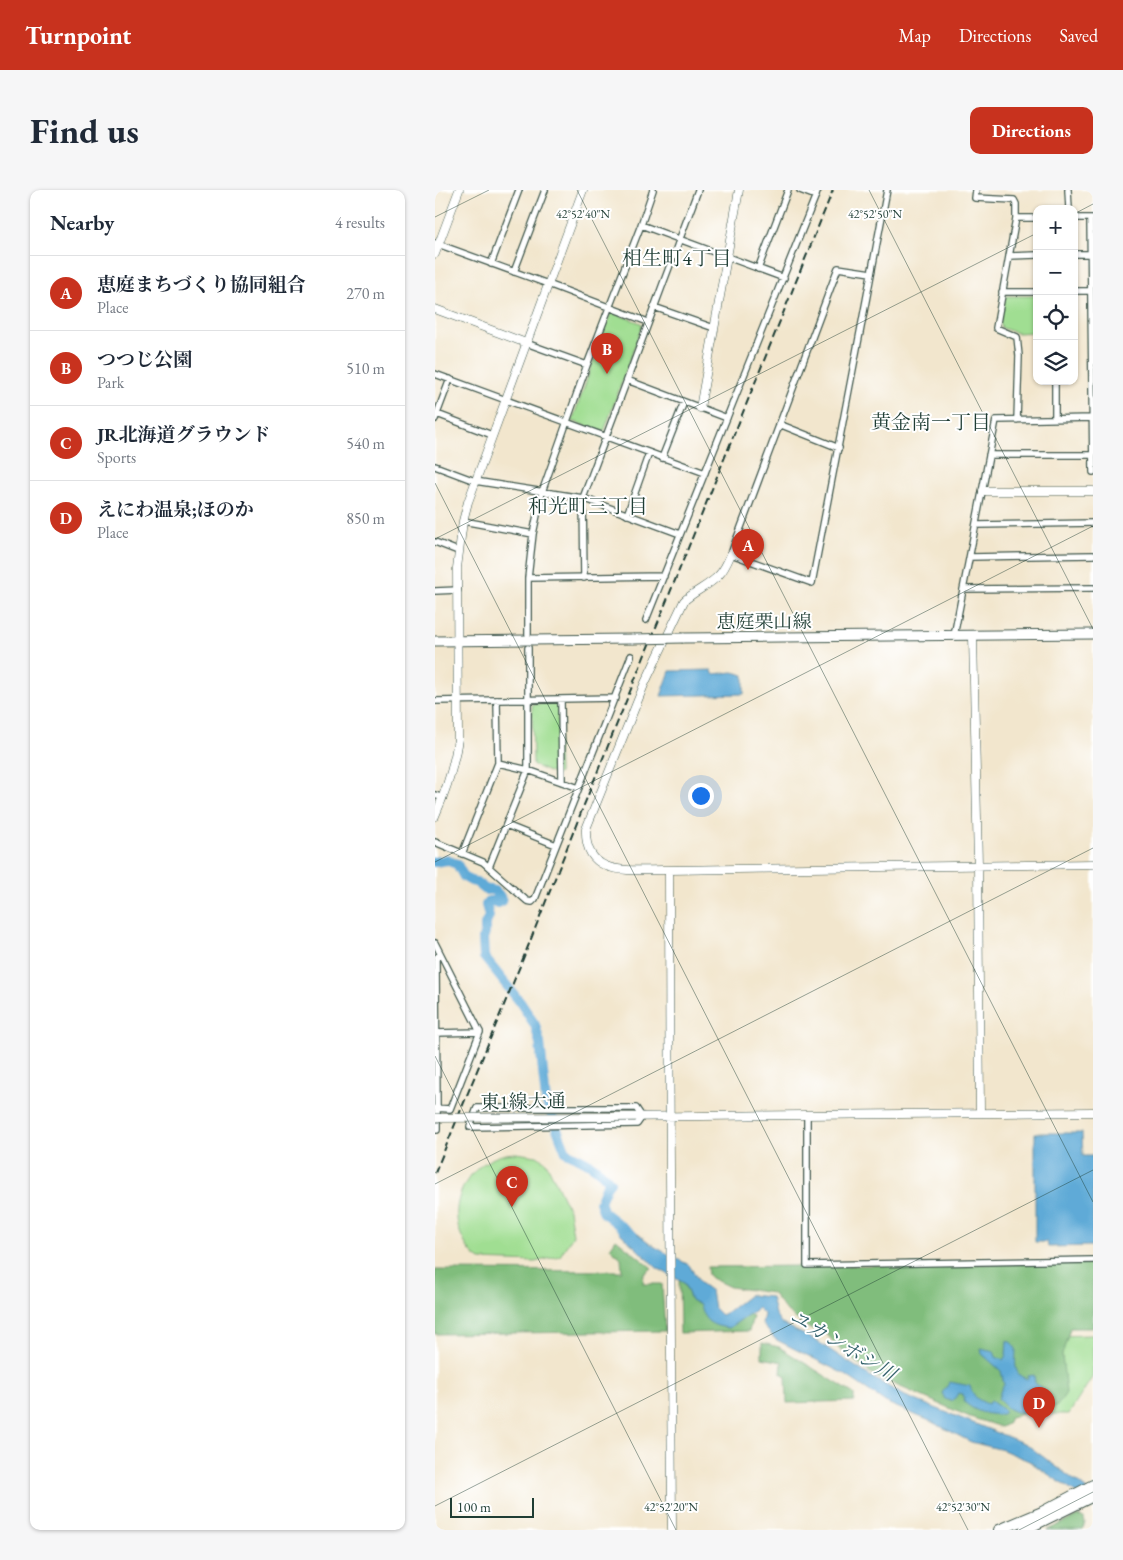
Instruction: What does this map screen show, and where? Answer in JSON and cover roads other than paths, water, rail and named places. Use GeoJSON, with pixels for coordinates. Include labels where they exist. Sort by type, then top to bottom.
{"type":"FeatureCollection","features":[{"type":"Feature","properties":{"kind":"highway"},"geometry":{"type":"LineString","coordinates":[[1024,1530],[1076,1500],[1091,1489]]}},
{"type":"Feature","properties":{"kind":"highway"},"geometry":{"type":"LineString","coordinates":[[999,1530],[1076,1500]]}},
{"type":"Feature","properties":{"kind":"main road","name":"恵庭栗山線"},"geometry":{"type":"LineString","coordinates":[[435,641],[1093,634]]}},
{"type":"Feature","properties":{"kind":"street"},"geometry":{"type":"LineString","coordinates":[[435,254],[437,244],[459,190]]}},
{"type":"Feature","properties":{"kind":"street"},"geometry":{"type":"LineString","coordinates":[[491,264],[519,190]]}},
{"type":"Feature","properties":{"kind":"street"},"geometry":{"type":"LineString","coordinates":[[515,272],[545,190]]}},
{"type":"Feature","properties":{"kind":"street"},"geometry":{"type":"LineString","coordinates":[[435,816],[439,796],[456,756],[458,739],[459,551],[467,502],[583,190]]}},
{"type":"Feature","properties":{"kind":"street"},"geometry":{"type":"LineString","coordinates":[[528,634],[528,578],[533,534],[542,492],[587,365],[653,190]]}},
{"type":"Feature","properties":{"kind":"street"},"geometry":{"type":"LineString","coordinates":[[584,578],[583,498],[698,190]]}},
{"type":"Feature","properties":{"kind":"street"},"geometry":{"type":"LineString","coordinates":[[700,408],[739,190]]}},
{"type":"Feature","properties":{"kind":"street"},"geometry":{"type":"LineString","coordinates":[[758,269],[788,190]]}},
{"type":"Feature","properties":{"kind":"street"},"geometry":{"type":"LineString","coordinates":[[646,620],[817,193],[800,190]]}},
{"type":"Feature","properties":{"kind":"street"},"geometry":{"type":"LineString","coordinates":[[731,554],[812,583],[887,190]]}},
{"type":"Feature","properties":{"kind":"street"},"geometry":{"type":"LineString","coordinates":[[976,190],[975,198],[1014,200],[1016,204],[1016,218],[996,328],[1017,337],[1019,356],[1017,420]]}},
{"type":"Feature","properties":{"kind":"street"},"geometry":{"type":"LineString","coordinates":[[1068,190],[1069,205]]}},
{"type":"Feature","properties":{"kind":"street"},"geometry":{"type":"LineString","coordinates":[[1016,218],[1033,218]]}},
{"type":"Feature","properties":{"kind":"street"},"geometry":{"type":"LineString","coordinates":[[1078,218],[1092,218],[1090,291],[1093,472]]}},
{"type":"Feature","properties":{"kind":"street"},"geometry":{"type":"LineString","coordinates":[[641,225],[784,278]]}},
{"type":"Feature","properties":{"kind":"street"},"geometry":{"type":"LineString","coordinates":[[437,244],[649,322]]}},
{"type":"Feature","properties":{"kind":"street"},"geometry":{"type":"LineString","coordinates":[[1078,254],[1090,254]]}},
{"type":"Feature","properties":{"kind":"street"},"geometry":{"type":"LineString","coordinates":[[1009,256],[1033,255]]}},
{"type":"Feature","properties":{"kind":"street"},"geometry":{"type":"LineString","coordinates":[[871,273],[838,268],[731,554],[720,574],[683,601],[644,685],[586,829],[587,846],[596,861],[603,866],[613,869],[669,870],[1093,864]]}},
{"type":"Feature","properties":{"kind":"street"},"geometry":{"type":"LineString","coordinates":[[1078,291],[1090,291]]}},
{"type":"Feature","properties":{"kind":"street"},"geometry":{"type":"LineString","coordinates":[[1002,292],[1033,292]]}},
{"type":"Feature","properties":{"kind":"street"},"geometry":{"type":"LineString","coordinates":[[654,307],[714,328]]}},
{"type":"Feature","properties":{"kind":"street"},"geometry":{"type":"LineString","coordinates":[[435,308],[587,365]]}},
{"type":"Feature","properties":{"kind":"street"},"geometry":{"type":"LineString","coordinates":[[435,374],[504,401],[705,473]]}},
{"type":"Feature","properties":{"kind":"street"},"geometry":{"type":"LineString","coordinates":[[449,379],[436,417],[492,435]]}},
{"type":"Feature","properties":{"kind":"street"},"geometry":{"type":"LineString","coordinates":[[627,380],[727,418]]}},
{"type":"Feature","properties":{"kind":"street"},"geometry":{"type":"LineString","coordinates":[[1055,385],[1055,419]]}},
{"type":"Feature","properties":{"kind":"street"},"geometry":{"type":"LineString","coordinates":[[662,458],[684,402]]}},
{"type":"Feature","properties":{"kind":"street"},"geometry":{"type":"LineString","coordinates":[[954,636],[996,420],[1093,418]]}},
{"type":"Feature","properties":{"kind":"street"},"geometry":{"type":"LineString","coordinates":[[779,424],[839,448]]}},
{"type":"Feature","properties":{"kind":"street"},"geometry":{"type":"LineString","coordinates":[[627,514],[649,453]]}},
{"type":"Feature","properties":{"kind":"street"},"geometry":{"type":"LineString","coordinates":[[989,455],[1093,455]]}},
{"type":"Feature","properties":{"kind":"street"},"geometry":{"type":"LineString","coordinates":[[435,466],[475,481],[583,498],[680,534]]}},
{"type":"Feature","properties":{"kind":"street"},"geometry":{"type":"LineString","coordinates":[[983,491],[1093,491]]}},
{"type":"Feature","properties":{"kind":"street"},"geometry":{"type":"LineString","coordinates":[[463,522],[533,534]]}},
{"type":"Feature","properties":{"kind":"street"},"geometry":{"type":"LineString","coordinates":[[977,525],[1093,523]]}},
{"type":"Feature","properties":{"kind":"street"},"geometry":{"type":"LineString","coordinates":[[435,542],[459,551]]}},
{"type":"Feature","properties":{"kind":"street"},"geometry":{"type":"LineString","coordinates":[[970,556],[1093,555]]}},
{"type":"Feature","properties":{"kind":"street"},"geometry":{"type":"LineString","coordinates":[[528,578],[664,576]]}},
{"type":"Feature","properties":{"kind":"street"},"geometry":{"type":"LineString","coordinates":[[963,589],[1093,588]]}},
{"type":"Feature","properties":{"kind":"street"},"geometry":{"type":"LineString","coordinates":[[435,591],[458,590]]}},
{"type":"Feature","properties":{"kind":"street"},"geometry":{"type":"LineString","coordinates":[[973,636],[978,866],[980,1113]]}},
{"type":"Feature","properties":{"kind":"street"},"geometry":{"type":"LineString","coordinates":[[489,867],[529,770],[528,648]]}},
{"type":"Feature","properties":{"kind":"street"},"geometry":{"type":"LineString","coordinates":[[435,842],[483,862],[527,901],[532,902],[616,698],[631,656]]}},
{"type":"Feature","properties":{"kind":"street"},"geometry":{"type":"LineString","coordinates":[[435,701],[616,698]]}},
{"type":"Feature","properties":{"kind":"street"},"geometry":{"type":"LineString","coordinates":[[561,699],[561,782]]}},
{"type":"Feature","properties":{"kind":"street"},"geometry":{"type":"LineString","coordinates":[[462,854],[498,763],[497,700]]}},
{"type":"Feature","properties":{"kind":"street"},"geometry":{"type":"LineString","coordinates":[[498,763],[529,770],[579,788]]}},
{"type":"Feature","properties":{"kind":"street"},"geometry":{"type":"LineString","coordinates":[[506,825],[556,845]]}},
{"type":"Feature","properties":{"kind":"street"},"geometry":{"type":"LineString","coordinates":[[669,870],[669,1282],[672,1530]]}},
{"type":"Feature","properties":{"kind":"street"},"geometry":{"type":"LineString","coordinates":[[435,943],[438,956],[436,1130]]}},
{"type":"Feature","properties":{"kind":"street"},"geometry":{"type":"LineString","coordinates":[[438,956],[480,1032]]}},
{"type":"Feature","properties":{"kind":"street"},"geometry":{"type":"LineString","coordinates":[[436,1033],[480,1032]]}},
{"type":"Feature","properties":{"kind":"street"},"geometry":{"type":"LineString","coordinates":[[436,1108],[450,1109],[480,1032]]}},
{"type":"Feature","properties":{"kind":"street"},"geometry":{"type":"LineString","coordinates":[[477,1108],[636,1108],[643,1117],[637,1124],[470,1127],[477,1108]]}},
{"type":"Feature","properties":{"kind":"street","name":"東1線大通"},"geometry":{"type":"LineString","coordinates":[[435,1118],[1093,1112]]}},
{"type":"Feature","properties":{"kind":"street"},"geometry":{"type":"LineString","coordinates":[[807,1115],[807,1265],[1093,1260]]}},
{"type":"Feature","properties":{"kind":"water"},"geometry":{"type":"Polygon","coordinates":[[[712,670],[713,674],[733,672],[744,675],[744,694],[661,696],[670,671],[712,670]]]}},
{"type":"Feature","properties":{"kind":"water"},"geometry":{"type":"Polygon","coordinates":[[[1035,1133],[1082,1133],[1083,1156],[1093,1156],[1093,1246],[1048,1247],[1047,1242],[1035,1242],[1035,1133]]]}},
{"type":"Feature","properties":{"kind":"water"},"geometry":{"type":"Polygon","coordinates":[[[625,1224],[655,1247],[689,1265],[700,1283],[711,1291],[714,1308],[721,1315],[749,1295],[771,1297],[775,1314],[782,1324],[815,1340],[873,1378],[905,1396],[1026,1444],[1093,1494],[1093,1505],[1029,1461],[1003,1450],[971,1442],[930,1421],[887,1403],[844,1374],[775,1339],[762,1324],[764,1314],[758,1308],[729,1328],[713,1324],[706,1319],[700,1305],[691,1300],[684,1283],[657,1268],[619,1232],[625,1224]]]}},
{"type":"Feature","properties":{"kind":"water"},"geometry":{"type":"Polygon","coordinates":[[[1007,1340],[1016,1349],[1016,1367],[1019,1375],[1028,1379],[1028,1376],[1034,1375],[1035,1383],[1050,1395],[1045,1407],[1035,1413],[1029,1414],[1011,1410],[998,1399],[1004,1385],[1001,1371],[982,1354],[981,1348],[994,1351],[996,1357],[1003,1360],[1006,1355],[1007,1340]]]}},
{"type":"Feature","properties":{"kind":"water"},"geometry":{"type":"Polygon","coordinates":[[[950,1382],[970,1386],[978,1399],[988,1404],[991,1401],[1005,1411],[1003,1414],[987,1414],[978,1411],[964,1402],[963,1394],[958,1393],[951,1401],[945,1399],[942,1393],[950,1382]]]}},
{"type":"Feature","properties":{"kind":"waterway","name":"ユカンボシ川"},"geometry":{"type":"LineString","coordinates":[[435,862],[446,860],[457,864],[464,877],[476,882],[486,890],[494,891],[501,898],[502,901],[498,903],[489,901],[486,905],[489,916],[483,938],[484,957],[520,1002],[535,1025],[540,1043],[546,1101],[566,1152],[590,1164],[610,1182],[600,1202],[604,1213],[633,1236]]}},
{"type":"Feature","properties":{"kind":"railway"},"geometry":{"type":"LineString","coordinates":[[435,1173],[833,190]]}},
{"type":"Feature","properties":{"kind":"place","name":"つつじ公園"},"geometry":{"type":"Point","coordinates":[607,374]}},
{"type":"Feature","properties":{"kind":"place","name":"恵庭まちづくり協同組合"},"geometry":{"type":"Point","coordinates":[748,570]}},
{"type":"Feature","properties":{"kind":"place","name":"JR北海道グラウンド"},"geometry":{"type":"Point","coordinates":[512,1207]}},
{"type":"Feature","properties":{"kind":"place","name":"えにわ温泉;ほのか"},"geometry":{"type":"Point","coordinates":[1039,1428]}},
{"type":"Feature","properties":{"kind":"district","name":"相生町4丁目"},"geometry":{"type":"Point","coordinates":[677,258]}},
{"type":"Feature","properties":{"kind":"district","name":"黄金南一丁目"},"geometry":{"type":"Point","coordinates":[931,422]}},
{"type":"Feature","properties":{"kind":"district","name":"和光町三丁目"},"geometry":{"type":"Point","coordinates":[588,506]}}]}
